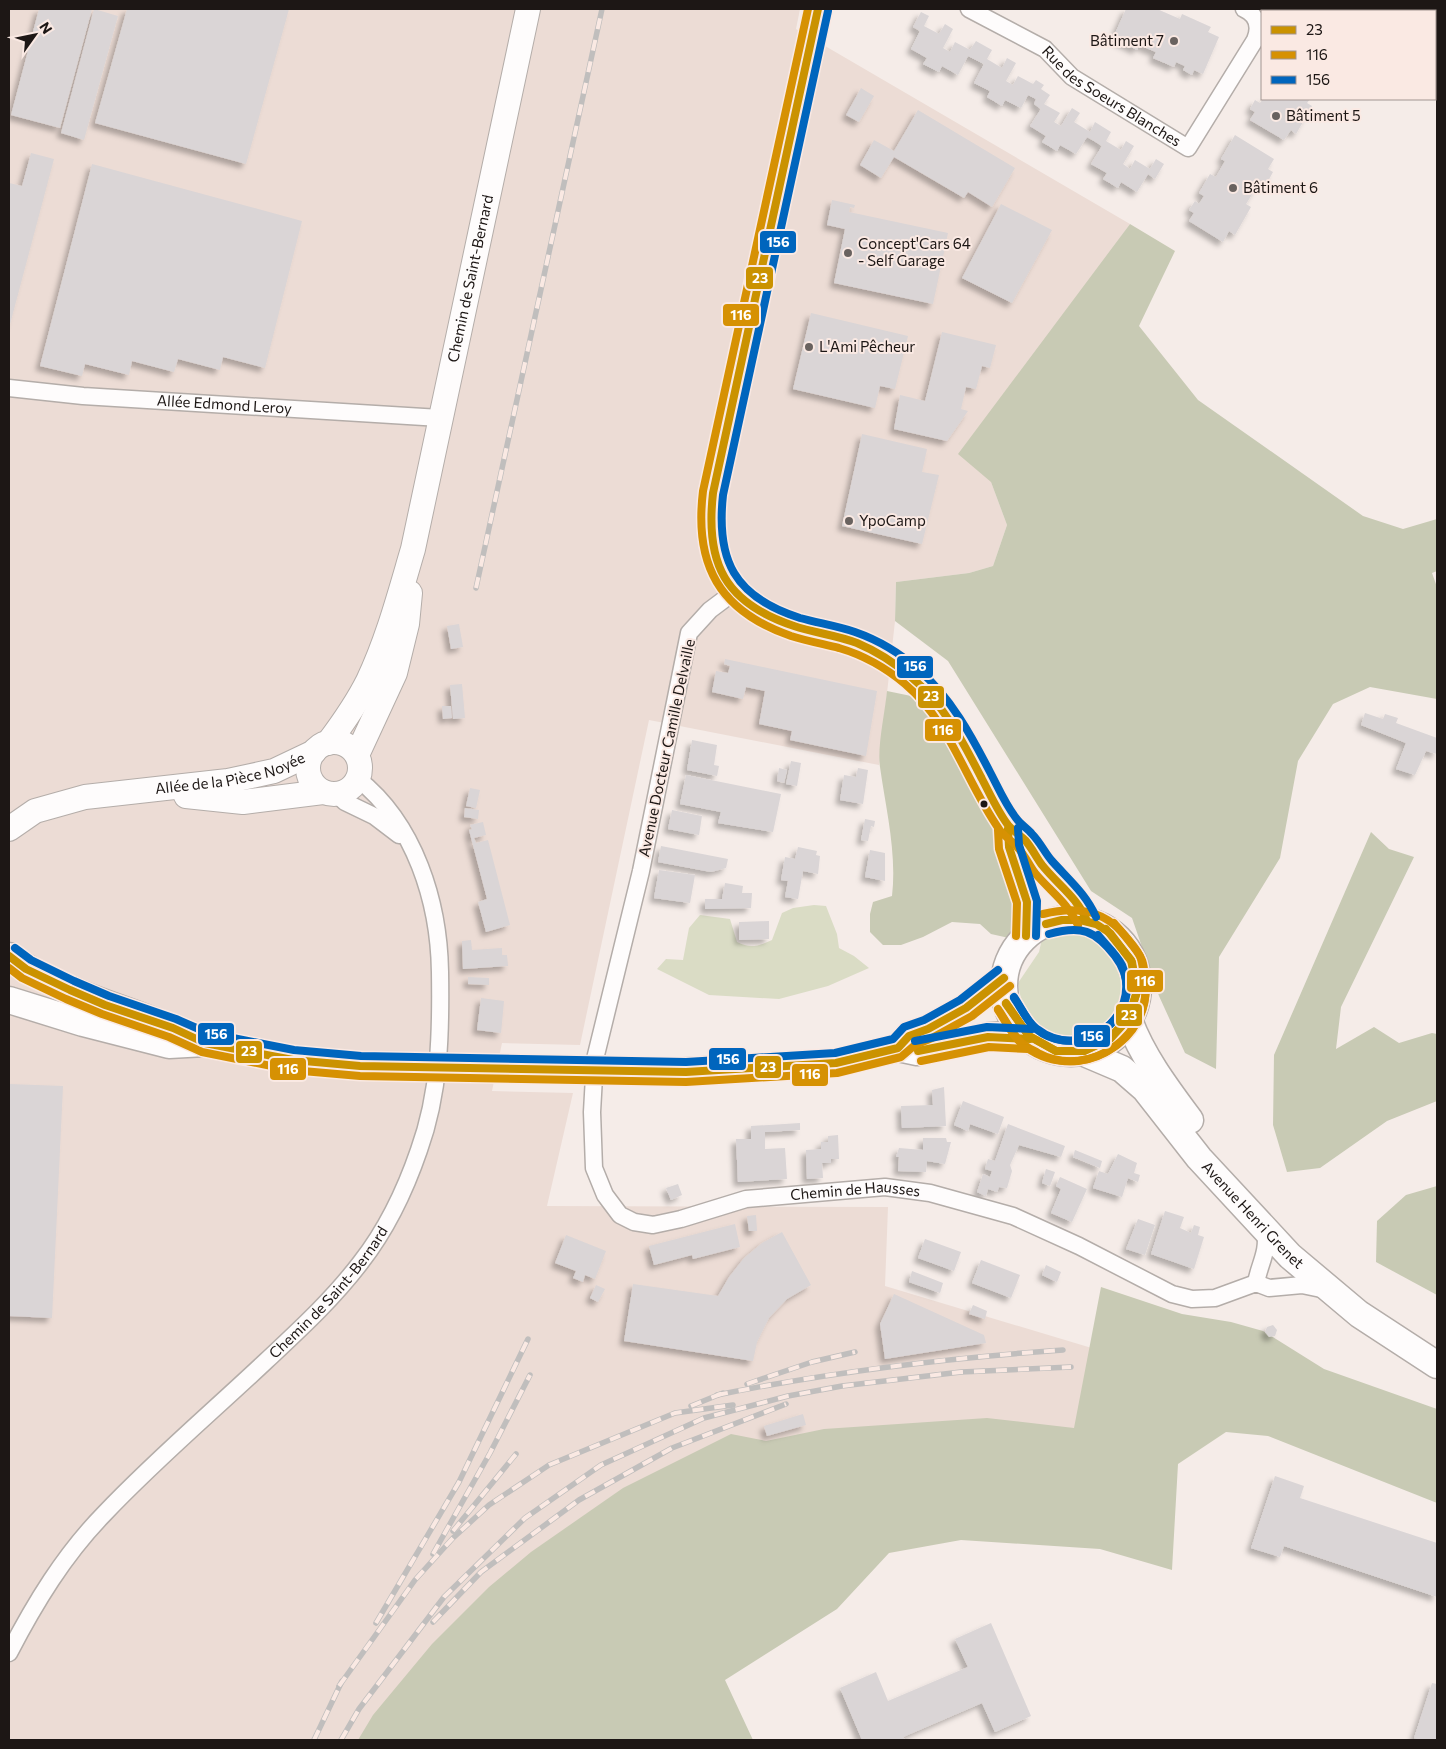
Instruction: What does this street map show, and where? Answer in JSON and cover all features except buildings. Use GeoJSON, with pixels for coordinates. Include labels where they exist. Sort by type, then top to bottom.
{"type":"FeatureCollection","features":[{"type":"Feature","properties":{"kind":"main road","name":"Chemin de Saint-Bernard"},"geometry":{"type":"LineString","coordinates":[[321,748],[350,713],[368,680],[396,607],[413,549],[528,9]]}},
{"type":"Feature","properties":{"kind":"main road"},"geometry":{"type":"LineString","coordinates":[[818,9],[709,513],[710,541],[716,562],[734,592],[746,603],[764,614],[796,627],[831,635],[858,644],[896,664],[931,694],[948,716],[1008,825],[1024,839],[1043,866],[1081,904],[1088,921]]}},
{"type":"Feature","properties":{"kind":"main road","name":"Chemin de Saint-Bernard"},"geometry":{"type":"LineString","coordinates":[[357,755],[395,673],[407,624],[413,549]]}},
{"type":"Feature","properties":{"kind":"main road"},"geometry":{"type":"LineString","coordinates":[[344,744],[357,755],[360,763],[358,779],[349,790],[329,793],[312,781],[309,774],[310,759],[321,748],[344,744]]}},
{"type":"Feature","properties":{"kind":"main road","name":"Allée de la Pièce Noyée"},"geometry":{"type":"LineString","coordinates":[[9,830],[35,811],[85,797],[228,781],[274,771],[321,748]]}},
{"type":"Feature","properties":{"kind":"main road","name":"Allée de la Pièce Noyée"},"geometry":{"type":"LineString","coordinates":[[144,791],[244,802],[329,793]]}},
{"type":"Feature","properties":{"kind":"main road"},"geometry":{"type":"LineString","coordinates":[[1008,825],[1009,847],[1028,902],[1026,936]]}},
{"type":"Feature","properties":{"kind":"main road"},"geometry":{"type":"LineString","coordinates":[[9,1000],[83,1023],[168,1045],[205,1044],[293,1060],[360,1066],[674,1072],[836,1063],[898,1048],[917,1052],[990,1036],[1010,1035],[1030,1039],[1046,1048],[1064,1053],[1082,1052],[1100,1046],[1116,1035],[1128,1020],[1136,1001],[1138,980],[1132,960],[1122,943],[1106,929],[1088,921],[1071,919],[1055,921],[1040,926],[1026,936],[1011,955],[1004,978],[1005,1002],[1015,1022],[1030,1039]]}},
{"type":"Feature","properties":{"kind":"main road"},"geometry":{"type":"LineString","coordinates":[[9,956],[26,969],[70,990],[105,1005],[173,1028],[205,1044]]}},
{"type":"Feature","properties":{"kind":"main road"},"geometry":{"type":"LineString","coordinates":[[898,1048],[909,1036],[928,1029],[966,1008],[1004,978]]}},
{"type":"Feature","properties":{"kind":"main road","name":"Avenue Henri Grenet"},"geometry":{"type":"LineString","coordinates":[[1128,1020],[1134,1034],[1178,1104],[1260,1208],[1330,1269],[1398,1321],[1437,1347]]}},
{"type":"Feature","properties":{"kind":"main road","name":"Avenue Henri Grenet"},"geometry":{"type":"LineString","coordinates":[[1082,1052],[1122,1069],[1144,1089],[1199,1158],[1266,1232],[1332,1292],[1366,1319],[1437,1365]]}},
{"type":"Feature","properties":{"kind":"street","name":"Rue des Soeurs Blanches"},"geometry":{"type":"LineString","coordinates":[[969,9],[1045,49],[1072,77],[1188,148],[1259,31],[1258,22],[1244,9]]}},
{"type":"Feature","properties":{"kind":"street","name":"Allée Edmond Leroy"},"geometry":{"type":"LineString","coordinates":[[9,388],[83,396],[440,418]]}},
{"type":"Feature","properties":{"kind":"street","name":"Avenue Docteur Camille Delvaille"},"geometry":{"type":"LineString","coordinates":[[599,1039],[641,871],[690,633],[710,610],[734,592]]}},
{"type":"Feature","properties":{"kind":"street","name":"Chemin de Saint-Bernard"},"geometry":{"type":"LineString","coordinates":[[9,1653],[29,1614],[54,1575],[103,1514],[306,1324],[346,1281],[376,1238],[410,1175],[428,1122],[434,1092],[441,1033],[440,946],[429,888],[409,842],[390,813],[369,787],[358,779]]}},
{"type":"Feature","properties":{"kind":"street","name":"Chemin de Saint-Bernard"},"geometry":{"type":"LineString","coordinates":[[329,793],[374,816],[409,842]]}},
{"type":"Feature","properties":{"kind":"street","name":"Chemin de Hausses"},"geometry":{"type":"LineString","coordinates":[[599,1039],[592,1082],[594,1168],[605,1195],[620,1215],[634,1222],[653,1225],[681,1219],[746,1199],[885,1187],[930,1193],[1013,1216],[1079,1246],[1172,1294],[1192,1300],[1215,1298],[1256,1283],[1269,1288],[1302,1285],[1332,1292]]}},
{"type":"Feature","properties":{"kind":"street"},"geometry":{"type":"LineString","coordinates":[[1256,1283],[1265,1254],[1266,1232]]}},
{"type":"Feature","properties":{"kind":"shaded area"},"geometry":{"type":"Polygon","coordinates":[[[9,9],[800,9],[796,29],[1130,224],[1106,258],[991,482],[1007,525],[993,566],[969,573],[896,582],[895,621],[879,765],[649,720],[580,1045],[502,1043],[492,1091],[573,1093],[547,1206],[888,1207],[885,1286],[1095,1349],[1096,1459],[382,1740],[9,1740],[9,9]]]}},
{"type":"Feature","properties":{"kind":"green space"},"geometry":{"type":"Polygon","coordinates":[[[1130,224],[1175,251],[1139,326],[1198,400],[1363,516],[1403,529],[1437,519],[1437,571],[1432,573],[1437,587],[1437,699],[1370,687],[1333,704],[1298,761],[1280,858],[1219,957],[1216,1069],[1185,1053],[1159,996],[1132,918],[1091,891],[948,661],[895,621],[896,582],[969,573],[993,566],[1007,525],[991,482],[958,454],[1130,224]]]}},
{"type":"Feature","properties":{"kind":"green space"},"geometry":{"type":"Polygon","coordinates":[[[887,691],[916,697],[949,748],[1000,840],[1020,897],[1017,929],[1009,938],[991,934],[980,924],[952,922],[923,937],[901,945],[883,945],[870,932],[870,914],[873,902],[892,896],[892,848],[879,759],[887,691]]]}},
{"type":"Feature","properties":{"kind":"green space"},"geometry":{"type":"Polygon","coordinates":[[[1371,832],[1389,849],[1414,857],[1341,1007],[1336,1049],[1374,1027],[1399,1043],[1432,1033],[1437,1034],[1437,1101],[1387,1121],[1320,1168],[1287,1172],[1273,1125],[1274,1055],[1371,832]]]}},
{"type":"Feature","properties":{"kind":"green space"},"geometry":{"type":"Polygon","coordinates":[[[814,905],[826,906],[837,934],[839,948],[854,956],[869,968],[828,986],[779,999],[709,995],[657,969],[666,959],[683,960],[689,928],[700,915],[730,919],[737,942],[754,946],[772,940],[782,913],[793,908],[814,905]]]}},
{"type":"Feature","properties":{"kind":"green space"},"geometry":{"type":"Polygon","coordinates":[[[1062,931],[1095,937],[1115,952],[1124,973],[1124,995],[1115,1016],[1099,1032],[1077,1039],[1051,1034],[1037,1025],[1024,1007],[1018,983],[1039,952],[1042,939],[1062,931]]]}},
{"type":"Feature","properties":{"kind":"green space"},"geometry":{"type":"Polygon","coordinates":[[[1437,1186],[1437,1295],[1376,1262],[1377,1221],[1406,1195],[1437,1186]]]}},
{"type":"Feature","properties":{"kind":"green space"},"geometry":{"type":"Polygon","coordinates":[[[1101,1287],[1182,1314],[1231,1322],[1263,1331],[1324,1369],[1437,1409],[1437,1503],[1268,1436],[1226,1432],[1178,1464],[1172,1570],[1100,1549],[961,1540],[889,1553],[837,1609],[725,1680],[753,1740],[358,1740],[373,1715],[432,1644],[489,1587],[531,1552],[623,1488],[731,1434],[766,1441],[824,1429],[987,1418],[1074,1428],[1101,1287]]]}},
{"type":"Feature","properties":{"kind":"railway"},"geometry":{"type":"LineString","coordinates":[[476,588],[602,9]]}},
{"type":"Feature","properties":{"kind":"railway"},"geometry":{"type":"LineString","coordinates":[[376,1623],[459,1482],[528,1339]]}},
{"type":"Feature","properties":{"kind":"railway"},"geometry":{"type":"LineString","coordinates":[[717,1395],[803,1379],[889,1367],[1063,1350]]}},
{"type":"Feature","properties":{"kind":"railway"},"geometry":{"type":"LineString","coordinates":[[747,1384],[812,1362],[855,1352]]}},
{"type":"Feature","properties":{"kind":"railway"},"geometry":{"type":"LineString","coordinates":[[341,1740],[359,1709],[444,1597],[525,1518],[601,1465],[704,1418],[788,1396],[842,1386],[961,1372],[1071,1367]]}},
{"type":"Feature","properties":{"kind":"railway"},"geometry":{"type":"LineString","coordinates":[[433,1554],[490,1453],[530,1375]]}},
{"type":"Feature","properties":{"kind":"railway"},"geometry":{"type":"LineString","coordinates":[[691,1406],[723,1393]]}},
{"type":"Feature","properties":{"kind":"railway"},"geometry":{"type":"LineString","coordinates":[[433,1622],[481,1572],[579,1500],[672,1448],[786,1404]]}},
{"type":"Feature","properties":{"kind":"railway"},"geometry":{"type":"LineString","coordinates":[[339,1686],[415,1580],[453,1538],[489,1505],[549,1465],[675,1413],[733,1405]]}},
{"type":"Feature","properties":{"kind":"railway"},"geometry":{"type":"LineString","coordinates":[[453,1531],[516,1454]]}},
{"type":"Feature","properties":{"kind":"railway"},"geometry":{"type":"LineString","coordinates":[[314,1740],[342,1681]]}},
{"type":"Feature","properties":{"kind":"transit line","name":"116"},"geometry":{"type":"LineString","coordinates":[[808,9],[703,491],[701,517],[703,541],[708,563],[717,582],[729,599],[766,626],[791,636],[839,648],[865,658],[882,667],[905,684],[934,716],[999,829],[1014,843],[1035,873],[1064,904],[1078,925]]}},
{"type":"Feature","properties":{"kind":"transit line","name":"23"},"geometry":{"type":"LineString","coordinates":[[818,9],[713,493],[711,518],[717,560],[725,578],[736,593],[751,606],[770,617],[794,626],[864,646],[892,662],[923,688],[952,724],[1004,820],[1025,840],[1042,865],[1073,898],[1087,921]]}},
{"type":"Feature","properties":{"kind":"transit line","name":"156"},"geometry":{"type":"LineString","coordinates":[[828,11],[723,495],[723,539],[727,557],[734,573],[745,587],[759,599],[777,609],[800,618],[864,635],[905,658],[919,670],[951,705],[968,731],[1012,813],[1035,837],[1052,861],[1082,894],[1096,917]]}},
{"type":"Feature","properties":{"kind":"transit line","name":"156"},"geometry":{"type":"LineString","coordinates":[[1018,828],[1019,845],[1037,901],[1036,936]]}},
{"type":"Feature","properties":{"kind":"transit line","name":"23"},"geometry":{"type":"LineString","coordinates":[[1008,829],[1009,847],[1027,902],[1026,936]]}},
{"type":"Feature","properties":{"kind":"transit line","name":"116"},"geometry":{"type":"LineString","coordinates":[[998,830],[999,849],[1017,903],[1016,936]]}},
{"type":"Feature","properties":{"kind":"transit line","name":"116"},"geometry":{"type":"LineString","coordinates":[[998,1009],[1015,1035],[1024,1044],[1038,1053],[1058,1060],[1078,1061],[1097,1056],[1114,1047],[1129,1033],[1139,1016],[1145,997],[1143,964],[1138,952],[1117,927],[1098,915],[1077,910],[1043,914]]}},
{"type":"Feature","properties":{"kind":"transit line","name":"23"},"geometry":{"type":"LineString","coordinates":[[1006,1003],[1029,1036],[1056,1051],[1084,1051],[1109,1039],[1128,1018],[1137,992],[1132,962],[1110,933],[1096,924],[1080,920],[1062,920],[1046,924]]}},
{"type":"Feature","properties":{"kind":"transit line","name":"116"},"geometry":{"type":"LineString","coordinates":[[998,1010],[1018,1041],[1043,1056],[1065,1061],[1087,1059],[1108,1051],[1125,1038],[1138,1020],[1145,999],[1144,975],[1140,956],[1114,923]]}},
{"type":"Feature","properties":{"kind":"transit line","name":"23"},"geometry":{"type":"LineString","coordinates":[[1006,1004],[1029,1036],[1056,1051],[1084,1051],[1110,1039],[1129,1018],[1137,991],[1131,960],[1106,929]]}},
{"type":"Feature","properties":{"kind":"transit line","name":"156"},"geometry":{"type":"LineString","coordinates":[[1014,997],[1036,1029],[1049,1037],[1063,1040],[1078,1040],[1092,1036],[1105,1029],[1115,1019],[1123,1006],[1127,991],[1124,972],[1115,956],[1101,940],[1094,935],[1079,930],[1060,931],[1049,934]]}},
{"type":"Feature","properties":{"kind":"transit line","name":"156"},"geometry":{"type":"LineString","coordinates":[[1014,998],[1034,1026],[1054,1038],[1072,1041],[1089,1038],[1104,1030],[1116,1018],[1124,1002],[1126,984],[1122,965],[1098,935]]}},
{"type":"Feature","properties":{"kind":"transit line","name":"156"},"geometry":{"type":"LineString","coordinates":[[15,948],[31,960],[74,981],[208,1033],[294,1050],[361,1056],[686,1062],[835,1053],[893,1039],[904,1027],[924,1020],[960,1000],[998,970]]}},
{"type":"Feature","properties":{"kind":"transit line","name":"23"},"geometry":{"type":"LineString","coordinates":[[9,956],[26,969],[70,990],[105,1005],[173,1028],[205,1043],[293,1060],[360,1066],[686,1072],[836,1063],[898,1048],[909,1036],[928,1029],[966,1008],[1004,978]]}},
{"type":"Feature","properties":{"kind":"transit line","name":"116"},"geometry":{"type":"LineString","coordinates":[[9,968],[22,978],[66,999],[102,1014],[169,1037],[202,1052],[291,1070],[360,1076],[686,1082],[837,1073],[901,1057],[915,1045],[972,1016],[1010,986]]}},
{"type":"Feature","properties":{"kind":"transit line","name":"156"},"geometry":{"type":"LineString","coordinates":[[915,1041],[987,1027],[1032,1029]]}},
{"type":"Feature","properties":{"kind":"transit line","name":"23"},"geometry":{"type":"LineString","coordinates":[[918,1051],[988,1037],[1030,1039]]}},
{"type":"Feature","properties":{"kind":"transit line","name":"116"},"geometry":{"type":"LineString","coordinates":[[921,1061],[989,1047],[1028,1049]]}},
{"type":"Feature","properties":{"kind":"place","name":"Bâtiment 7"},"geometry":{"type":"Point","coordinates":[1174,41]}},
{"type":"Feature","properties":{"kind":"place","name":"Bâtiment 5"},"geometry":{"type":"Point","coordinates":[1276,116]}},
{"type":"Feature","properties":{"kind":"place","name":"Bâtiment 6"},"geometry":{"type":"Point","coordinates":[1233,188]}},
{"type":"Feature","properties":{"kind":"place","name":"Concept'Cars 64 - Self Garage"},"geometry":{"type":"Point","coordinates":[848,253]}},
{"type":"Feature","properties":{"kind":"place","name":"L'Ami Pêcheur"},"geometry":{"type":"Point","coordinates":[809,347]}},
{"type":"Feature","properties":{"kind":"place","name":"YpoCamp"},"geometry":{"type":"Point","coordinates":[849,521]}}]}
